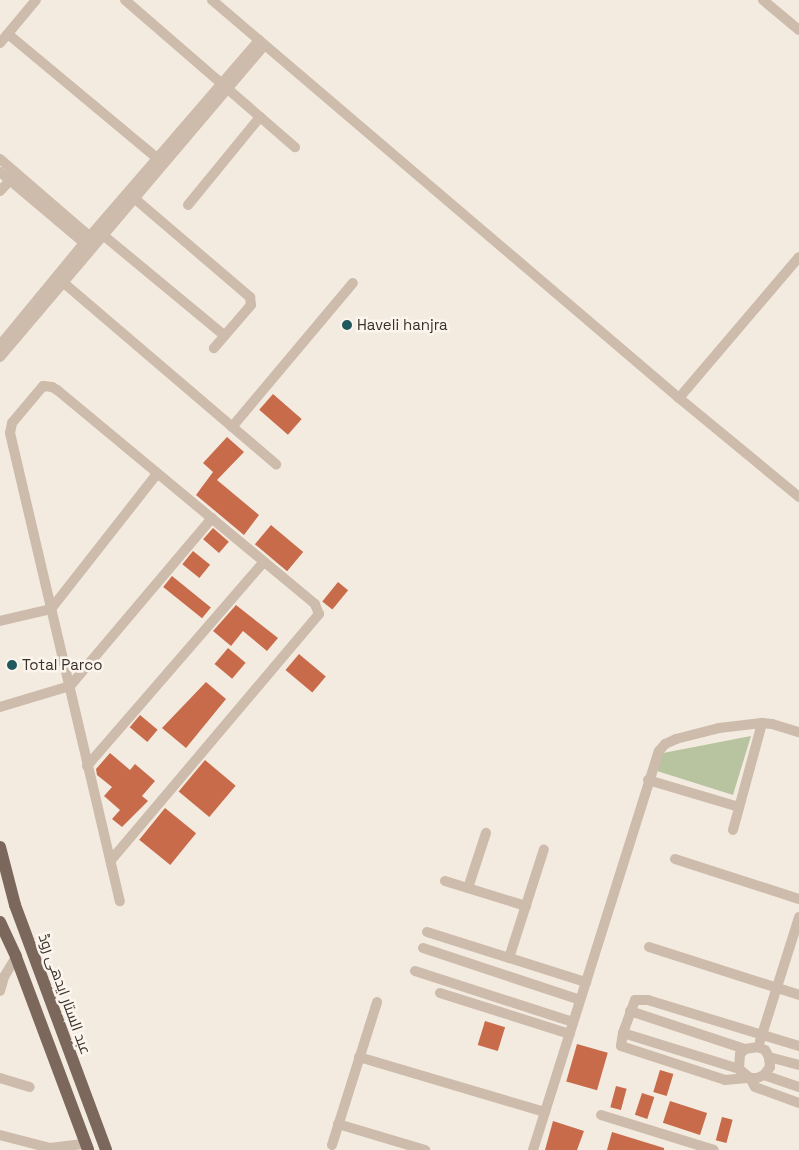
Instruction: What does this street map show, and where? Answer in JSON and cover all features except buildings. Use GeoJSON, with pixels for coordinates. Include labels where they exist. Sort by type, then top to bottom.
{"type":"FeatureCollection","features":[{"type":"Feature","properties":{"kind":"main road","name":"عبد الستار ایدھی روڈ"},"geometry":{"type":"LineString","coordinates":[[0,847],[15,905],[106,1150]]}},
{"type":"Feature","properties":{"kind":"main road"},"geometry":{"type":"LineString","coordinates":[[0,922],[16,957],[87,1147]]}},
{"type":"Feature","properties":{"kind":"main road"},"geometry":{"type":"LineString","coordinates":[[16,957],[32,951]]}},
{"type":"Feature","properties":{"kind":"street"},"geometry":{"type":"LineString","coordinates":[[0,43],[36,0]]}},
{"type":"Feature","properties":{"kind":"street"},"geometry":{"type":"LineString","coordinates":[[125,0],[295,147]]}},
{"type":"Feature","properties":{"kind":"street"},"geometry":{"type":"LineString","coordinates":[[212,0],[679,398],[799,497]]}},
{"type":"Feature","properties":{"kind":"street"},"geometry":{"type":"LineString","coordinates":[[763,0],[799,30]]}},
{"type":"Feature","properties":{"kind":"street"},"geometry":{"type":"LineString","coordinates":[[8,34],[157,158]]}},
{"type":"Feature","properties":{"kind":"street"},"geometry":{"type":"LineString","coordinates":[[93,241],[157,158],[262,43]]}},
{"type":"Feature","properties":{"kind":"street"},"geometry":{"type":"LineString","coordinates":[[0,345],[134,198],[224,86]]}},
{"type":"Feature","properties":{"kind":"street"},"geometry":{"type":"LineString","coordinates":[[188,205],[260,116]]}},
{"type":"Feature","properties":{"kind":"street"},"geometry":{"type":"LineString","coordinates":[[0,159],[13,177],[93,241],[224,335]]}},
{"type":"Feature","properties":{"kind":"street"},"geometry":{"type":"LineString","coordinates":[[0,172],[13,177]]}},
{"type":"Feature","properties":{"kind":"street"},"geometry":{"type":"LineString","coordinates":[[0,191],[13,177]]}},
{"type":"Feature","properties":{"kind":"street"},"geometry":{"type":"LineString","coordinates":[[134,198],[250,297],[250,305],[214,348]]}},
{"type":"Feature","properties":{"kind":"street"},"geometry":{"type":"LineString","coordinates":[[679,398],[799,257]]}},
{"type":"Feature","properties":{"kind":"street"},"geometry":{"type":"LineString","coordinates":[[0,357],[60,279]]}},
{"type":"Feature","properties":{"kind":"street"},"geometry":{"type":"LineString","coordinates":[[60,279],[276,464]]}},
{"type":"Feature","properties":{"kind":"street"},"geometry":{"type":"LineString","coordinates":[[232,427],[353,283]]}},
{"type":"Feature","properties":{"kind":"street"},"geometry":{"type":"LineString","coordinates":[[112,859],[319,614],[315,604],[263,563],[212,518],[57,390],[48,386],[38,390],[12,423],[10,433],[87,766],[112,859],[120,901]]}},
{"type":"Feature","properties":{"kind":"street"},"geometry":{"type":"LineString","coordinates":[[0,621],[51,609],[157,474]]}},
{"type":"Feature","properties":{"kind":"street"},"geometry":{"type":"LineString","coordinates":[[0,707],[70,686],[212,518]]}},
{"type":"Feature","properties":{"kind":"street"},"geometry":{"type":"LineString","coordinates":[[87,766],[263,563]]}},
{"type":"Feature","properties":{"kind":"street"},"geometry":{"type":"LineString","coordinates":[[733,830],[762,723]]}},
{"type":"Feature","properties":{"kind":"street"},"geometry":{"type":"LineString","coordinates":[[533,1150],[648,780],[659,751],[665,744],[719,728],[762,723],[799,732]]}},
{"type":"Feature","properties":{"kind":"street"},"geometry":{"type":"LineString","coordinates":[[648,780],[739,807]]}},
{"type":"Feature","properties":{"kind":"street"},"geometry":{"type":"LineString","coordinates":[[468,888],[486,833]]}},
{"type":"Feature","properties":{"kind":"street"},"geometry":{"type":"LineString","coordinates":[[509,958],[544,849]]}},
{"type":"Feature","properties":{"kind":"street"},"geometry":{"type":"LineString","coordinates":[[675,859],[799,899]]}},
{"type":"Feature","properties":{"kind":"street"},"geometry":{"type":"LineString","coordinates":[[445,881],[526,906]]}},
{"type":"Feature","properties":{"kind":"street"},"geometry":{"type":"LineString","coordinates":[[758,1046],[799,917]]}},
{"type":"Feature","properties":{"kind":"street"},"geometry":{"type":"LineString","coordinates":[[427,932],[586,982]]}},
{"type":"Feature","properties":{"kind":"street"},"geometry":{"type":"LineString","coordinates":[[648,947],[799,995]]}},
{"type":"Feature","properties":{"kind":"street"},"geometry":{"type":"LineString","coordinates":[[423,948],[580,1000]]}},
{"type":"Feature","properties":{"kind":"street"},"geometry":{"type":"LineString","coordinates":[[0,991],[16,957]]}},
{"type":"Feature","properties":{"kind":"street"},"geometry":{"type":"LineString","coordinates":[[415,971],[573,1022]]}},
{"type":"Feature","properties":{"kind":"street"},"geometry":{"type":"LineString","coordinates":[[440,993],[570,1034]]}},
{"type":"Feature","properties":{"kind":"street"},"geometry":{"type":"LineString","coordinates":[[630,1011],[745,1049],[758,1046],[765,1050],[770,1057],[770,1067],[764,1075],[757,1078],[725,1080],[625,1049],[621,1046],[623,1033],[630,1011],[635,1000],[648,1000],[761,1036],[799,1046]]}},
{"type":"Feature","properties":{"kind":"street"},"geometry":{"type":"LineString","coordinates":[[332,1145],[377,1002]]}},
{"type":"Feature","properties":{"kind":"street"},"geometry":{"type":"LineString","coordinates":[[623,1033],[739,1069],[750,1078],[755,1088],[799,1103]]}},
{"type":"Feature","properties":{"kind":"street"},"geometry":{"type":"LineString","coordinates":[[739,1069],[738,1062],[745,1049]]}},
{"type":"Feature","properties":{"kind":"street"},"geometry":{"type":"LineString","coordinates":[[359,1057],[546,1112]]}},
{"type":"Feature","properties":{"kind":"street"},"geometry":{"type":"LineString","coordinates":[[770,1057],[799,1066]]}},
{"type":"Feature","properties":{"kind":"street"},"geometry":{"type":"LineString","coordinates":[[764,1075],[799,1087]]}},
{"type":"Feature","properties":{"kind":"street"},"geometry":{"type":"LineString","coordinates":[[0,1078],[30,1087]]}},
{"type":"Feature","properties":{"kind":"street"},"geometry":{"type":"LineString","coordinates":[[601,1115],[714,1150]]}},
{"type":"Feature","properties":{"kind":"street"},"geometry":{"type":"LineString","coordinates":[[338,1124],[425,1150]]}},
{"type":"Feature","properties":{"kind":"street"},"geometry":{"type":"LineString","coordinates":[[0,1135],[41,1147],[87,1147]]}},
{"type":"Feature","properties":{"kind":"green space"},"geometry":{"type":"Polygon","coordinates":[[[751,736],[733,795],[657,771],[663,753],[751,736]]]}},
{"type":"Feature","properties":{"kind":"place","name":"Haveli hanjra"},"geometry":{"type":"Point","coordinates":[347,325]}},
{"type":"Feature","properties":{"kind":"place","name":"Total Parco"},"geometry":{"type":"Point","coordinates":[12,665]}}]}
